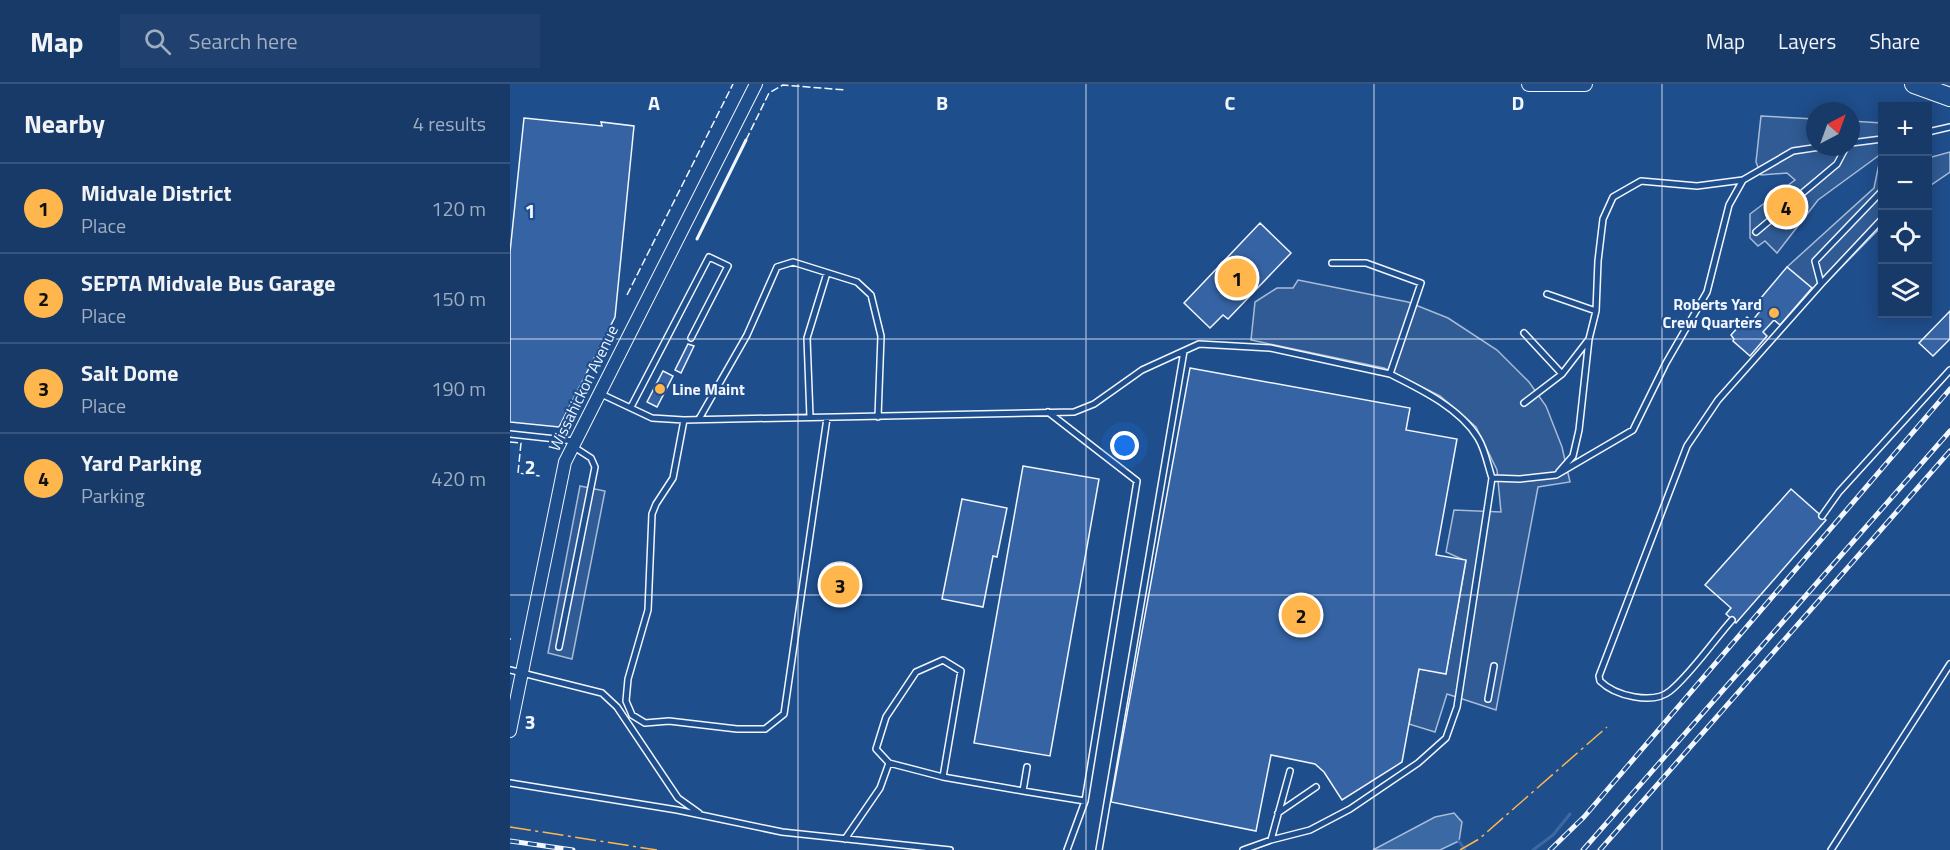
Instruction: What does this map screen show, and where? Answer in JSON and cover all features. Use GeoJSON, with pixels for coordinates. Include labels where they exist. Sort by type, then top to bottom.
{"type":"FeatureCollection","features":[{"type":"Feature","properties":{"kind":"highway"},"geometry":{"type":"LineString","coordinates":[[1914,84],[1950,97]]}},
{"type":"Feature","properties":{"kind":"main road"},"geometry":{"type":"LineString","coordinates":[[1529,84],[1585,84]]}},
{"type":"Feature","properties":{"kind":"street","name":"Wissahickon Avenue"},"geometry":{"type":"LineString","coordinates":[[510,731],[516,671],[560,480],[598,393],[756,84]]}},
{"type":"Feature","properties":{"kind":"lane"},"geometry":{"type":"LineString","coordinates":[[1932,131],[1950,127]]}},
{"type":"Feature","properties":{"kind":"lane"},"geometry":{"type":"LineString","coordinates":[[1860,142],[1878,140]]}},
{"type":"Feature","properties":{"kind":"lane"},"geometry":{"type":"LineString","coordinates":[[1556,475],[1573,456],[1579,430],[1589,339],[1596,311],[1603,219],[1614,197],[1641,181],[1697,186],[1743,180],[1793,151],[1806,149]]}},
{"type":"Feature","properties":{"kind":"lane"},"geometry":{"type":"LineString","coordinates":[[1756,232],[1837,164],[1841,156]]}},
{"type":"Feature","properties":{"kind":"lane"},"geometry":{"type":"LineString","coordinates":[[1492,478],[1520,479],[1556,475],[1633,430],[1666,363],[1707,292],[1729,205],[1743,180]]}},
{"type":"Feature","properties":{"kind":"lane"},"geometry":{"type":"LineString","coordinates":[[1821,284],[1815,261],[1878,195]]}},
{"type":"Feature","properties":{"kind":"lane"},"geometry":{"type":"LineString","coordinates":[[1732,620],[1669,692],[1650,697],[1622,695],[1600,681],[1599,676],[1687,446],[1718,400],[1878,223]]}},
{"type":"Feature","properties":{"kind":"lane"},"geometry":{"type":"LineString","coordinates":[[631,407],[709,257],[728,266],[691,338]]}},
{"type":"Feature","properties":{"kind":"lane"},"geometry":{"type":"LineString","coordinates":[[699,419],[747,335],[777,267],[793,262],[857,282],[871,295],[881,336],[878,417]]}},
{"type":"Feature","properties":{"kind":"lane"},"geometry":{"type":"LineString","coordinates":[[1332,263],[1366,263],[1421,283],[1390,374]]}},
{"type":"Feature","properties":{"kind":"lane"},"geometry":{"type":"LineString","coordinates":[[810,417],[807,338],[827,273]]}},
{"type":"Feature","properties":{"kind":"lane"},"geometry":{"type":"LineString","coordinates":[[1547,294],[1596,311]]}},
{"type":"Feature","properties":{"kind":"lane"},"geometry":{"type":"LineString","coordinates":[[1524,333],[1562,374]]}},
{"type":"Feature","properties":{"kind":"lane"},"geometry":{"type":"LineString","coordinates":[[1524,403],[1562,374],[1589,339]]}},
{"type":"Feature","properties":{"kind":"lane"},"geometry":{"type":"LineString","coordinates":[[598,393],[652,418],[684,420],[1074,412],[1094,404],[1142,370],[1199,344],[1270,348],[1390,374],[1415,386],[1453,412],[1478,438],[1492,478],[1457,707],[1446,738],[1418,763],[1350,809],[1310,830],[1242,850]]}},
{"type":"Feature","properties":{"kind":"lane"},"geometry":{"type":"LineString","coordinates":[[1099,850],[1184,351]]}},
{"type":"Feature","properties":{"kind":"lane"},"geometry":{"type":"LineString","coordinates":[[1822,516],[1839,492],[1950,370]]}},
{"type":"Feature","properties":{"kind":"lane"},"geometry":{"type":"LineString","coordinates":[[1047,412],[1137,481],[1085,801],[1067,850]]}},
{"type":"Feature","properties":{"kind":"lane"},"geometry":{"type":"LineString","coordinates":[[684,420],[673,478],[652,514],[648,610],[628,679],[626,701],[632,715],[645,723],[669,721],[737,729],[765,729],[784,714],[827,418]]}},
{"type":"Feature","properties":{"kind":"lane"},"geometry":{"type":"LineString","coordinates":[[510,434],[574,444],[591,459],[595,467],[559,647]]}},
{"type":"Feature","properties":{"kind":"lane"},"geometry":{"type":"LineString","coordinates":[[943,777],[961,670],[943,660],[916,672],[886,717],[876,749],[889,763],[943,777],[1085,801]]}},
{"type":"Feature","properties":{"kind":"lane"},"geometry":{"type":"LineString","coordinates":[[1831,850],[1950,664]]}},
{"type":"Feature","properties":{"kind":"lane"},"geometry":{"type":"LineString","coordinates":[[1488,699],[1494,666]]}},
{"type":"Feature","properties":{"kind":"lane"},"geometry":{"type":"LineString","coordinates":[[516,671],[602,693],[617,707],[678,798],[701,815]]}},
{"type":"Feature","properties":{"kind":"lane"},"geometry":{"type":"LineString","coordinates":[[845,839],[880,788],[889,763]]}},
{"type":"Feature","properties":{"kind":"lane"},"geometry":{"type":"LineString","coordinates":[[1023,791],[1027,767]]}},
{"type":"Feature","properties":{"kind":"lane"},"geometry":{"type":"LineString","coordinates":[[1270,840],[1290,771]]}},
{"type":"Feature","properties":{"kind":"lane"},"geometry":{"type":"LineString","coordinates":[[510,783],[701,815],[782,832],[950,850]]}},
{"type":"Feature","properties":{"kind":"lane"},"geometry":{"type":"LineString","coordinates":[[1278,813],[1316,787]]}},
{"type":"Feature","properties":{"kind":"shaded area"},"geometry":{"type":"Polygon","coordinates":[[[1761,116],[1806,118],[1806,156],[1860,156],[1860,122],[1878,123],[1878,156],[1818,200],[1777,253],[1765,241],[1758,246],[1750,238],[1750,214],[1795,180],[1787,173],[1761,175],[1756,162],[1761,116]]]}},
{"type":"Feature","properties":{"kind":"shaded area"},"geometry":{"type":"Polygon","coordinates":[[[1950,152],[1950,172],[1932,184],[1932,157],[1950,152]]]}},
{"type":"Feature","properties":{"kind":"shaded area"},"geometry":{"type":"Polygon","coordinates":[[[1878,169],[1878,230],[1817,292],[1787,267],[1874,188],[1878,169]]]}},
{"type":"Feature","properties":{"kind":"shaded area"},"geometry":{"type":"Polygon","coordinates":[[[1298,280],[1408,302],[1448,318],[1497,350],[1529,382],[1546,406],[1562,447],[1570,482],[1538,487],[1496,710],[1447,694],[1435,732],[1409,724],[1419,669],[1446,673],[1466,561],[1446,552],[1454,510],[1501,512],[1497,470],[1476,427],[1440,396],[1384,368],[1251,340],[1255,302],[1277,288],[1293,288],[1298,280]]]}},
{"type":"Feature","properties":{"kind":"shaded area"},"geometry":{"type":"Polygon","coordinates":[[[580,486],[605,491],[572,659],[548,653],[580,486]]]}},
{"type":"Feature","properties":{"kind":"shaded area"},"geometry":{"type":"Polygon","coordinates":[[[1454,813],[1462,822],[1459,841],[1440,850],[1373,850],[1435,817],[1454,813]]]}},
{"type":"Feature","properties":{"kind":"building"},"geometry":{"type":"Polygon","coordinates":[[[524,118],[602,126],[601,122],[634,126],[615,317],[559,427],[510,422],[510,252],[524,118]]]}},
{"type":"Feature","properties":{"kind":"building"},"geometry":{"type":"Polygon","coordinates":[[[1260,223],[1291,253],[1228,319],[1223,315],[1210,328],[1184,303],[1260,223]]]}},
{"type":"Feature","properties":{"kind":"building","name":"Roberts Yard Crew Quarters"},"geometry":{"type":"Polygon","coordinates":[[[1787,267],[1812,288],[1780,325],[1774,320],[1763,332],[1767,336],[1750,356],[1733,341],[1731,335],[1747,317],[1752,321],[1761,310],[1755,305],[1787,267]]]}},
{"type":"Feature","properties":{"kind":"building"},"geometry":{"type":"Polygon","coordinates":[[[1950,311],[1950,339],[1933,356],[1919,343],[1950,311]]]}},
{"type":"Feature","properties":{"kind":"building"},"geometry":{"type":"Polygon","coordinates":[[[688,344],[694,346],[681,373],[675,370],[688,344]]]}},
{"type":"Feature","properties":{"kind":"building"},"geometry":{"type":"Polygon","coordinates":[[[1190,368],[1410,408],[1406,430],[1457,439],[1436,555],[1466,560],[1446,674],[1419,669],[1402,762],[1342,800],[1324,772],[1315,764],[1271,755],[1256,831],[1111,802],[1190,368]]]}},
{"type":"Feature","properties":{"kind":"building","name":"Line Maint"},"geometry":{"type":"Polygon","coordinates":[[[663,371],[673,376],[657,407],[647,402],[663,371]]]}},
{"type":"Feature","properties":{"kind":"building"},"geometry":{"type":"Polygon","coordinates":[[[1023,466],[1099,479],[1050,756],[974,743],[1023,466]]]}},
{"type":"Feature","properties":{"kind":"building"},"geometry":{"type":"Polygon","coordinates":[[[1791,489],[1826,520],[1736,623],[1726,614],[1731,608],[1705,585],[1791,489]]]}},
{"type":"Feature","properties":{"kind":"building"},"geometry":{"type":"Polygon","coordinates":[[[962,499],[1007,508],[997,557],[993,556],[983,607],[942,599],[962,499]]]}},
{"type":"Feature","properties":{"kind":"building"},"geometry":{"type":"Polygon","coordinates":[[[840,562],[848,563],[855,568],[860,575],[860,591],[855,598],[848,603],[840,604],[832,603],[825,598],[820,591],[819,583],[820,575],[825,568],[832,563],[840,562]]]}},
{"type":"Feature","properties":{"kind":"waterway"},"geometry":{"type":"LineString","coordinates":[[1533,850],[1553,835],[1570,814]]}},
{"type":"Feature","properties":{"kind":"waterway"},"geometry":{"type":"LineString","coordinates":[[1459,841],[1465,850]]}},
{"type":"Feature","properties":{"kind":"railway"},"geometry":{"type":"LineString","coordinates":[[1550,850],[1584,817],[1950,389]]}},
{"type":"Feature","properties":{"kind":"railway"},"geometry":{"type":"LineString","coordinates":[[1583,850],[1950,431]]}},
{"type":"Feature","properties":{"kind":"railway"},"geometry":{"type":"LineString","coordinates":[[1600,850],[1950,451]]}},
{"type":"Feature","properties":{"kind":"railway"},"geometry":{"type":"LineString","coordinates":[[510,841],[573,850]]}},
{"type":"Feature","properties":{"kind":"fence"},"geometry":{"type":"LineString","coordinates":[[627,295],[733,84]]}},
{"type":"Feature","properties":{"kind":"fence"},"geometry":{"type":"LineString","coordinates":[[746,140],[769,93],[783,85],[846,90]]}},
{"type":"Feature","properties":{"kind":"fence"},"geometry":{"type":"LineString","coordinates":[[510,442],[521,443],[518,473],[540,476]]}},
{"type":"Feature","properties":{"kind":"wall"},"geometry":{"type":"LineString","coordinates":[[697,239],[746,140]]}},
{"type":"Feature","properties":{"kind":"power"},"geometry":{"type":"LineString","coordinates":[[1460,850],[1479,839],[1607,727]]}},
{"type":"Feature","properties":{"kind":"power"},"geometry":{"type":"LineString","coordinates":[[510,827],[657,850]]}},
{"type":"Feature","properties":{"kind":"place","name":"Yard Parking"},"geometry":{"type":"Point","coordinates":[1786,207]}},
{"type":"Feature","properties":{"kind":"place","name":"Midvale District"},"geometry":{"type":"Point","coordinates":[1237,278]}},
{"type":"Feature","properties":{"kind":"place","name":"Roberts Yard Crew Quarters"},"geometry":{"type":"Point","coordinates":[1774,313]}},
{"type":"Feature","properties":{"kind":"place","name":"Line Maint"},"geometry":{"type":"Point","coordinates":[660,389]}},
{"type":"Feature","properties":{"kind":"place","name":"Salt Dome"},"geometry":{"type":"Point","coordinates":[840,585]}},
{"type":"Feature","properties":{"kind":"place","name":"SEPTA Midvale Bus Garage"},"geometry":{"type":"Point","coordinates":[1301,615]}}]}
